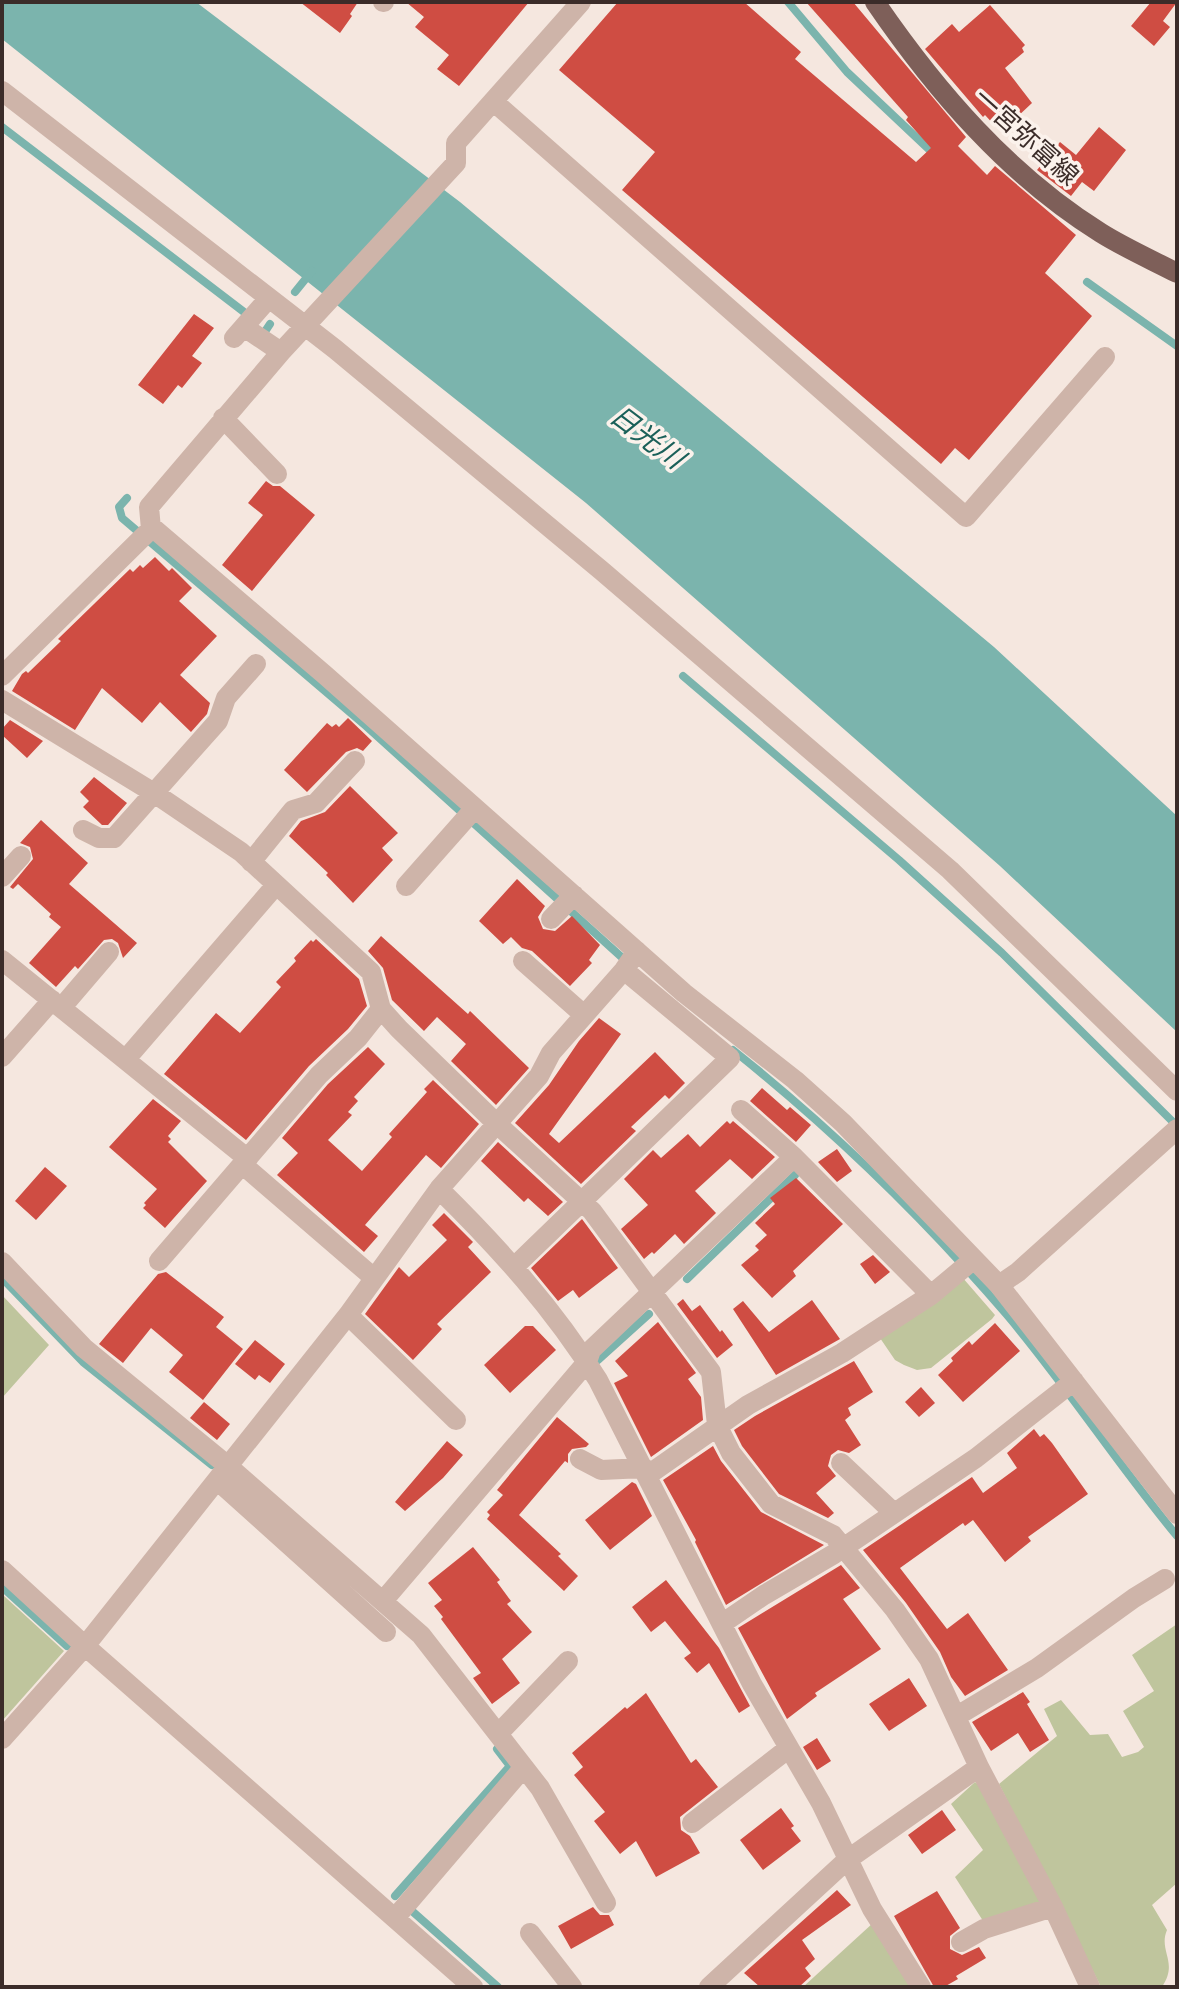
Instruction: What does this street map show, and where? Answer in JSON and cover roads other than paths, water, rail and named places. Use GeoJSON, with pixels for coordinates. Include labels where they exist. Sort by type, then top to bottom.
{"type":"FeatureCollection","features":[{"type":"Feature","properties":{"kind":"main road","name":"一宮弥富線"},"geometry":{"type":"LineString","coordinates":[[875,2],[953,107],[992,146],[1067,210],[1102,234],[1177,273]]}},
{"type":"Feature","properties":{"kind":"street"},"geometry":{"type":"LineString","coordinates":[[576,4],[456,143],[456,163],[310,324],[278,350],[149,507],[152,528],[470,814],[564,906],[630,961],[843,1123],[967,1265],[999,1285],[1066,1387],[1177,1514]]}},
{"type":"Feature","properties":{"kind":"street"},"geometry":{"type":"LineString","coordinates":[[2,91],[269,298],[310,324],[602,571],[950,870],[1177,1091]]}},
{"type":"Feature","properties":{"kind":"street"},"geometry":{"type":"LineString","coordinates":[[493,101],[966,517],[1105,357]]}},
{"type":"Feature","properties":{"kind":"street"},"geometry":{"type":"LineString","coordinates":[[269,298],[244,333],[278,350]]}},
{"type":"Feature","properties":{"kind":"street"},"geometry":{"type":"LineString","coordinates":[[223,418],[277,474]]}},
{"type":"Feature","properties":{"kind":"street"},"geometry":{"type":"LineString","coordinates":[[2,676],[152,528]]}},
{"type":"Feature","properties":{"kind":"street"},"geometry":{"type":"LineString","coordinates":[[83,830],[99,838],[114,838],[218,721],[226,698],[256,664]]}},
{"type":"Feature","properties":{"kind":"street"},"geometry":{"type":"LineString","coordinates":[[2,700],[154,793],[251,862],[371,972],[381,1009],[496,1123],[592,1211],[711,1372],[717,1425],[731,1453],[771,1504],[833,1535],[895,1610],[929,1659],[979,1767],[1053,1907],[1090,1987]]}},
{"type":"Feature","properties":{"kind":"street"},"geometry":{"type":"LineString","coordinates":[[251,862],[293,810],[316,803],[355,761]]}},
{"type":"Feature","properties":{"kind":"street"},"geometry":{"type":"LineString","coordinates":[[406,886],[470,814]]}},
{"type":"Feature","properties":{"kind":"street"},"geometry":{"type":"LineString","coordinates":[[2,877],[21,856]]}},
{"type":"Feature","properties":{"kind":"street"},"geometry":{"type":"LineString","coordinates":[[126,1059],[276,885]]}},
{"type":"Feature","properties":{"kind":"street"},"geometry":{"type":"LineString","coordinates":[[2,1057],[109,952]]}},
{"type":"Feature","properties":{"kind":"street"},"geometry":{"type":"LineString","coordinates":[[2,960],[126,1059],[374,1278]]}},
{"type":"Feature","properties":{"kind":"street"},"geometry":{"type":"LineString","coordinates":[[523,961],[584,1015]]}},
{"type":"Feature","properties":{"kind":"street"},"geometry":{"type":"LineString","coordinates":[[2,1739],[85,1646],[348,1315],[439,1189],[539,1076],[551,1053],[630,961]]}},
{"type":"Feature","properties":{"kind":"street"},"geometry":{"type":"LineString","coordinates":[[514,1267],[730,1058],[630,961]]}},
{"type":"Feature","properties":{"kind":"street"},"geometry":{"type":"LineString","coordinates":[[159,1261],[319,1075],[358,1038],[381,1009]]}},
{"type":"Feature","properties":{"kind":"street"},"geometry":{"type":"LineString","coordinates":[[741,1110],[794,1157],[931,1295]]}},
{"type":"Feature","properties":{"kind":"street"},"geometry":{"type":"LineString","coordinates":[[999,1285],[1018,1272],[1177,1129]]}},
{"type":"Feature","properties":{"kind":"street"},"geometry":{"type":"LineString","coordinates":[[383,1601],[587,1362],[591,1350],[794,1157]]}},
{"type":"Feature","properties":{"kind":"street"},"geometry":{"type":"LineString","coordinates":[[439,1189],[500,1250],[587,1362],[752,1684],[821,1803],[879,1922],[921,1987]]}},
{"type":"Feature","properties":{"kind":"street"},"geometry":{"type":"LineString","coordinates":[[2,1262],[84,1348],[223,1473],[386,1632]]}},
{"type":"Feature","properties":{"kind":"street"},"geometry":{"type":"LineString","coordinates":[[580,1459],[601,1470],[646,1472],[748,1405],[842,1353],[931,1295],[967,1265]]}},
{"type":"Feature","properties":{"kind":"street"},"geometry":{"type":"LineString","coordinates":[[348,1315],[456,1420]]}},
{"type":"Feature","properties":{"kind":"street"},"geometry":{"type":"LineString","coordinates":[[723,1623],[843,1548],[976,1458],[1066,1387]]}},
{"type":"Feature","properties":{"kind":"street"},"geometry":{"type":"LineString","coordinates":[[841,1463],[894,1513]]}},
{"type":"Feature","properties":{"kind":"street"},"geometry":{"type":"LineString","coordinates":[[223,1473],[421,1635],[540,1788],[606,1903]]}},
{"type":"Feature","properties":{"kind":"street"},"geometry":{"type":"LineString","coordinates":[[2,1570],[473,1987]]}},
{"type":"Feature","properties":{"kind":"street"},"geometry":{"type":"LineString","coordinates":[[957,1716],[1037,1668],[1165,1579]]}},
{"type":"Feature","properties":{"kind":"street"},"geometry":{"type":"LineString","coordinates":[[498,1734],[568,1661]]}},
{"type":"Feature","properties":{"kind":"street"},"geometry":{"type":"LineString","coordinates":[[692,1823],[789,1748]]}},
{"type":"Feature","properties":{"kind":"street"},"geometry":{"type":"LineString","coordinates":[[395,1918],[524,1767]]}},
{"type":"Feature","properties":{"kind":"street"},"geometry":{"type":"LineString","coordinates":[[709,1987],[847,1860],[979,1767]]}},
{"type":"Feature","properties":{"kind":"street"},"geometry":{"type":"LineString","coordinates":[[961,1942],[984,1929],[1053,1907]]}},
{"type":"Feature","properties":{"kind":"street"},"geometry":{"type":"LineString","coordinates":[[530,1933],[572,1987]]}},
{"type":"Feature","properties":{"kind":"water","name":"日光川"},"geometry":{"type":"Polygon","coordinates":[[[2,2],[196,2],[460,202],[994,647],[1177,816],[1177,1032],[1000,866],[586,503],[2,39],[2,2]]]}},
{"type":"Feature","properties":{"kind":"waterway"},"geometry":{"type":"LineString","coordinates":[[788,2],[847,72],[935,155]]}},
{"type":"Feature","properties":{"kind":"waterway"},"geometry":{"type":"LineString","coordinates":[[2,127],[244,312]]}},
{"type":"Feature","properties":{"kind":"waterway"},"geometry":{"type":"LineString","coordinates":[[295,292],[312,271]]}},
{"type":"Feature","properties":{"kind":"waterway"},"geometry":{"type":"LineString","coordinates":[[1087,282],[1177,346]]}},
{"type":"Feature","properties":{"kind":"waterway"},"geometry":{"type":"LineString","coordinates":[[266,330],[270,324]]}},
{"type":"Feature","properties":{"kind":"waterway"},"geometry":{"type":"LineString","coordinates":[[127,498],[119,507],[122,518],[366,726],[627,962]]}},
{"type":"Feature","properties":{"kind":"waterway"},"geometry":{"type":"LineString","coordinates":[[683,676],[899,860],[1002,953],[1172,1121]]}},
{"type":"Feature","properties":{"kind":"waterway"},"geometry":{"type":"LineString","coordinates":[[733,1050],[876,1176],[975,1279],[1029,1342],[1177,1536]]}},
{"type":"Feature","properties":{"kind":"waterway"},"geometry":{"type":"LineString","coordinates":[[687,1279],[795,1175]]}},
{"type":"Feature","properties":{"kind":"waterway"},"geometry":{"type":"LineString","coordinates":[[2,1278],[83,1362],[212,1465]]}},
{"type":"Feature","properties":{"kind":"waterway"},"geometry":{"type":"LineString","coordinates":[[598,1360],[649,1314]]}},
{"type":"Feature","properties":{"kind":"waterway"},"geometry":{"type":"LineString","coordinates":[[2,1587],[67,1646]]}},
{"type":"Feature","properties":{"kind":"waterway"},"geometry":{"type":"LineString","coordinates":[[395,1896],[510,1766],[497,1749]]}},
{"type":"Feature","properties":{"kind":"waterway"},"geometry":{"type":"LineString","coordinates":[[412,1911],[498,1987]]}}]}
